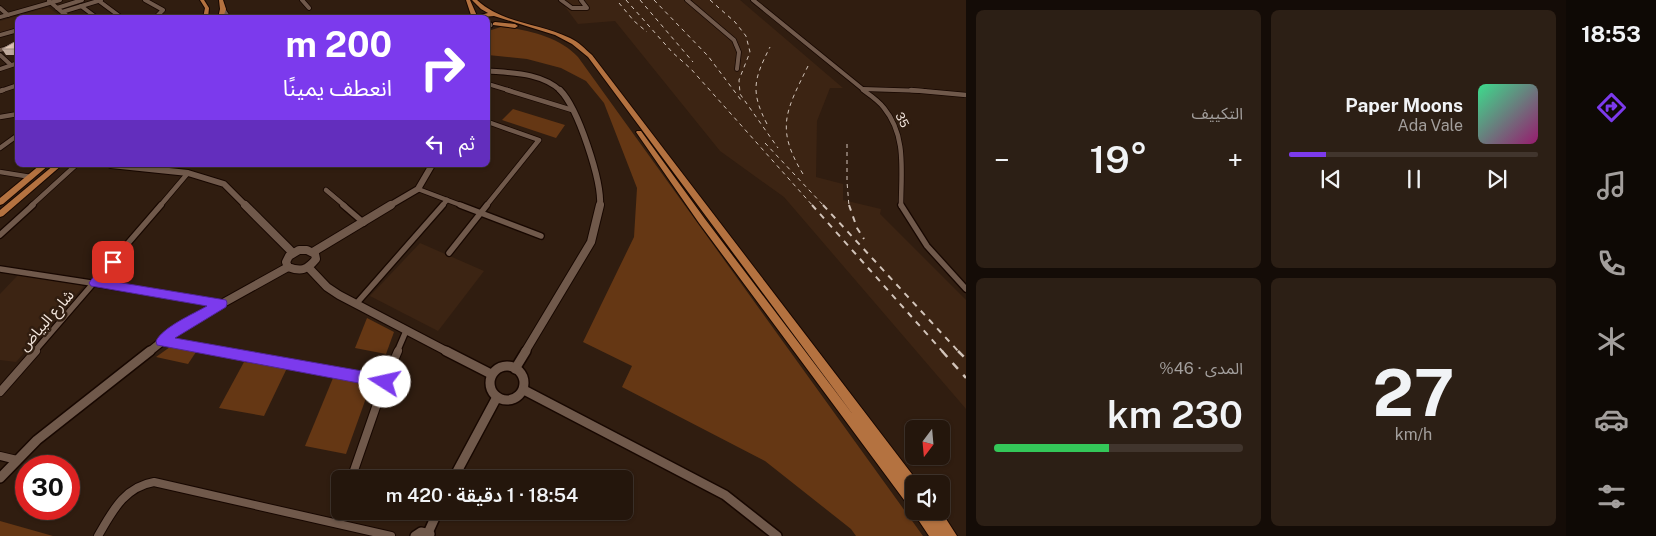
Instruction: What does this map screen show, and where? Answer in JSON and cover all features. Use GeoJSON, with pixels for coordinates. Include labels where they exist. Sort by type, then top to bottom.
{"type":"FeatureCollection","features":[{"type":"Feature","properties":{"kind":"main road"},"geometry":{"type":"LineString","coordinates":[[202,0],[207,8],[206,15]]}},
{"type":"Feature","properties":{"kind":"main road"},"geometry":{"type":"LineString","coordinates":[[221,15],[223,8],[222,0]]}},
{"type":"Feature","properties":{"kind":"main road"},"geometry":{"type":"LineString","coordinates":[[468,0],[475,15]]}},
{"type":"Feature","properties":{"kind":"main road"},"geometry":{"type":"LineString","coordinates":[[474,0],[486,15]]}},
{"type":"Feature","properties":{"kind":"main road"},"geometry":{"type":"LineString","coordinates":[[492,23],[562,36],[576,43],[590,56],[906,475]]}},
{"type":"Feature","properties":{"kind":"main road"},"geometry":{"type":"LineString","coordinates":[[492,23],[514,26],[562,40],[580,53],[905,492]]}},
{"type":"Feature","properties":{"kind":"main road"},"geometry":{"type":"LineString","coordinates":[[0,202],[43,167]]}},
{"type":"Feature","properties":{"kind":"main road"},"geometry":{"type":"LineString","coordinates":[[0,214],[56,167]]}},
{"type":"Feature","properties":{"kind":"main road"},"geometry":{"type":"LineString","coordinates":[[925,520],[937,536]]}},
{"type":"Feature","properties":{"kind":"main road"},"geometry":{"type":"LineString","coordinates":[[940,520],[952,536]]}},
{"type":"Feature","properties":{"kind":"street"},"geometry":{"type":"LineString","coordinates":[[0,17],[49,1],[60,0]]}},
{"type":"Feature","properties":{"kind":"street"},"geometry":{"type":"LineString","coordinates":[[57,8],[82,0]]}},
{"type":"Feature","properties":{"kind":"street"},"geometry":{"type":"LineString","coordinates":[[49,1],[66,15],[81,6],[100,0],[118,15]]}},
{"type":"Feature","properties":{"kind":"street"},"geometry":{"type":"LineString","coordinates":[[145,0],[163,10],[158,15]]}},
{"type":"Feature","properties":{"kind":"street"},"geometry":{"type":"LineString","coordinates":[[302,0],[309,8]]}},
{"type":"Feature","properties":{"kind":"street"},"geometry":{"type":"LineString","coordinates":[[561,0],[565,6],[572,9],[588,8],[581,0]]}},
{"type":"Feature","properties":{"kind":"street"},"geometry":{"type":"LineString","coordinates":[[688,0],[734,40],[739,52],[737,69]]}},
{"type":"Feature","properties":{"kind":"street","name":"35"},"geometry":{"type":"LineString","coordinates":[[753,0],[884,107],[899,134],[902,147],[901,207],[927,246],[966,288]]}},
{"type":"Feature","properties":{"kind":"street"},"geometry":{"type":"LineString","coordinates":[[81,6],[93,15]]}},
{"type":"Feature","properties":{"kind":"street"},"geometry":{"type":"LineString","coordinates":[[0,8],[8,15]]}},
{"type":"Feature","properties":{"kind":"street"},"geometry":{"type":"LineString","coordinates":[[223,8],[227,15]]}},
{"type":"Feature","properties":{"kind":"street"},"geometry":{"type":"LineString","coordinates":[[0,35],[15,31]]}},
{"type":"Feature","properties":{"kind":"street"},"geometry":{"type":"LineString","coordinates":[[0,50],[15,46]]}},
{"type":"Feature","properties":{"kind":"street"},"geometry":{"type":"LineString","coordinates":[[0,55],[11,65]]}},
{"type":"Feature","properties":{"kind":"street"},"geometry":{"type":"LineString","coordinates":[[0,69],[15,64]]}},
{"type":"Feature","properties":{"kind":"street"},"geometry":{"type":"LineString","coordinates":[[490,71],[534,77],[552,84],[563,93],[572,110],[596,175],[601,195],[599,219],[591,242],[516,369]]}},
{"type":"Feature","properties":{"kind":"street"},"geometry":{"type":"LineString","coordinates":[[490,85],[572,110]]}},
{"type":"Feature","properties":{"kind":"street"},"geometry":{"type":"LineString","coordinates":[[0,91],[15,86]]}},
{"type":"Feature","properties":{"kind":"street"},"geometry":{"type":"LineString","coordinates":[[863,89],[911,90],[966,95]]}},
{"type":"Feature","properties":{"kind":"street"},"geometry":{"type":"LineString","coordinates":[[0,118],[15,115]]}},
{"type":"Feature","properties":{"kind":"street"},"geometry":{"type":"LineString","coordinates":[[449,253],[539,140],[490,123]]}},
{"type":"Feature","properties":{"kind":"street"},"geometry":{"type":"LineString","coordinates":[[0,148],[15,137]]}},
{"type":"Feature","properties":{"kind":"street"},"geometry":{"type":"LineString","coordinates":[[0,235],[74,167]]}},
{"type":"Feature","properties":{"kind":"street"},"geometry":{"type":"LineString","coordinates":[[134,167],[188,172],[224,184],[293,253]]}},
{"type":"Feature","properties":{"kind":"street"},"geometry":{"type":"LineString","coordinates":[[288,267],[287,259],[293,253],[303,250],[313,252],[418,189],[431,167]]}},
{"type":"Feature","properties":{"kind":"street"},"geometry":{"type":"LineString","coordinates":[[0,172],[31,177]]}},
{"type":"Feature","properties":{"kind":"street","name":"شارع البياض"},"geometry":{"type":"LineString","coordinates":[[0,392],[188,172]]}},
{"type":"Feature","properties":{"kind":"street"},"geometry":{"type":"LineString","coordinates":[[418,189],[541,236]]}},
{"type":"Feature","properties":{"kind":"street"},"geometry":{"type":"LineString","coordinates":[[326,190],[364,223]]}},
{"type":"Feature","properties":{"kind":"street"},"geometry":{"type":"LineString","coordinates":[[356,304],[447,200]]}},
{"type":"Feature","properties":{"kind":"street"},"geometry":{"type":"LineString","coordinates":[[22,455],[37,440],[180,327],[288,267],[299,271],[309,268],[316,259],[313,252]]}},
{"type":"Feature","properties":{"kind":"street"},"geometry":{"type":"LineString","coordinates":[[309,268],[327,287],[356,304],[492,374]]}},
{"type":"Feature","properties":{"kind":"street"},"geometry":{"type":"LineString","coordinates":[[0,269],[221,303]]}},
{"type":"Feature","properties":{"kind":"street"},"geometry":{"type":"LineString","coordinates":[[354,470],[385,382],[406,331]]}},
{"type":"Feature","properties":{"kind":"street"},"geometry":{"type":"LineString","coordinates":[[162,341],[385,382]]}},
{"type":"Feature","properties":{"kind":"street"},"geometry":{"type":"LineString","coordinates":[[500,368],[516,369],[525,380],[524,390],[521,394],[510,399],[497,397],[490,389],[489,384],[492,374],[500,368]]}},
{"type":"Feature","properties":{"kind":"street"},"geometry":{"type":"LineString","coordinates":[[524,390],[725,495],[760,520],[777,536]]}},
{"type":"Feature","properties":{"kind":"street"},"geometry":{"type":"LineString","coordinates":[[458,470],[497,397]]}},
{"type":"Feature","properties":{"kind":"street"},"geometry":{"type":"LineString","coordinates":[[0,456],[15,460]]}},
{"type":"Feature","properties":{"kind":"street"},"geometry":{"type":"LineString","coordinates":[[0,478],[15,462]]}},
{"type":"Feature","properties":{"kind":"street"},"geometry":{"type":"LineString","coordinates":[[98,536],[124,496],[136,486],[149,482],[222,496],[391,536]]}},
{"type":"Feature","properties":{"kind":"street"},"geometry":{"type":"LineString","coordinates":[[415,536],[422,532],[429,534],[434,520]]}},
{"type":"Feature","properties":{"kind":"shaded area"},"geometry":{"type":"Polygon","coordinates":[[[560,0],[740,0],[843,88],[830,88],[817,121],[816,177],[843,184],[843,200],[881,209],[880,214],[966,300],[966,409],[784,197],[720,151],[615,21],[578,24],[560,0]]]}},
{"type":"Feature","properties":{"kind":"shaded area"},"geometry":{"type":"Polygon","coordinates":[[[48,7],[59,15],[21,15],[48,7]]]}},
{"type":"Feature","properties":{"kind":"shaded area"},"geometry":{"type":"Polygon","coordinates":[[[15,17],[15,30],[0,34],[0,21],[15,17]]]}},
{"type":"Feature","properties":{"kind":"shaded area"},"geometry":{"type":"Polygon","coordinates":[[[501,27],[543,35],[562,44],[578,57],[905,511],[905,520],[911,520],[923,536],[856,536],[851,529],[765,461],[622,387],[632,366],[583,342],[634,237],[637,188],[604,103],[586,81],[561,68],[527,59],[490,55],[490,30],[501,27]]]}},
{"type":"Feature","properties":{"kind":"shaded area"},"geometry":{"type":"Polygon","coordinates":[[[513,109],[565,125],[556,138],[502,120],[513,109]]]}},
{"type":"Feature","properties":{"kind":"shaded area"},"geometry":{"type":"Polygon","coordinates":[[[420,243],[484,271],[438,331],[370,296],[420,243]]]}},
{"type":"Feature","properties":{"kind":"shaded area"},"geometry":{"type":"Polygon","coordinates":[[[18,275],[82,285],[83,287],[16,362],[0,360],[0,294],[18,275]]]}},
{"type":"Feature","properties":{"kind":"shaded area"},"geometry":{"type":"Polygon","coordinates":[[[367,318],[394,332],[386,354],[355,348],[367,318]]]}},
{"type":"Feature","properties":{"kind":"shaded area"},"geometry":{"type":"Polygon","coordinates":[[[170,347],[196,352],[188,364],[156,357],[170,347]]]}},
{"type":"Feature","properties":{"kind":"shaded area"},"geometry":{"type":"Polygon","coordinates":[[[244,362],[287,368],[264,416],[219,408],[244,362]]]}},
{"type":"Feature","properties":{"kind":"shaded area"},"geometry":{"type":"Polygon","coordinates":[[[333,378],[371,384],[346,454],[305,446],[333,378]]]}},
{"type":"Feature","properties":{"kind":"shaded area"},"geometry":{"type":"Polygon","coordinates":[[[0,521],[53,536],[0,536],[0,521]]]}},
{"type":"Feature","properties":{"kind":"building"},"geometry":{"type":"Polygon","coordinates":[[[15,42],[15,49],[2,49],[15,42]]]}},
{"type":"Feature","properties":{"kind":"railway"},"geometry":{"type":"LineString","coordinates":[[626,0],[672,52],[691,69],[813,206]]}},
{"type":"Feature","properties":{"kind":"railway"},"geometry":{"type":"LineString","coordinates":[[640,0],[693,62]]}},
{"type":"Feature","properties":{"kind":"railway"},"geometry":{"type":"LineString","coordinates":[[654,0],[708,56],[741,100]]}},
{"type":"Feature","properties":{"kind":"railway"},"geometry":{"type":"LineString","coordinates":[[710,0],[735,22],[746,36],[750,52],[739,80],[740,94],[778,148]]}},
{"type":"Feature","properties":{"kind":"railway"},"geometry":{"type":"LineString","coordinates":[[619,3],[634,21],[647,32]]}},
{"type":"Feature","properties":{"kind":"railway"},"geometry":{"type":"LineString","coordinates":[[767,124],[758,103],[756,85],[760,68],[770,47]]}},
{"type":"Feature","properties":{"kind":"railway"},"geometry":{"type":"LineString","coordinates":[[803,174],[794,158],[786,131],[789,108],[808,66]]}},
{"type":"Feature","properties":{"kind":"railway"},"geometry":{"type":"LineString","coordinates":[[765,143],[824,206]]}},
{"type":"Feature","properties":{"kind":"railway"},"geometry":{"type":"LineString","coordinates":[[847,144],[849,206]]}},
{"type":"Feature","properties":{"kind":"railway"},"geometry":{"type":"LineString","coordinates":[[812,205],[943,352]]}},
{"type":"Feature","properties":{"kind":"railway"},"geometry":{"type":"LineString","coordinates":[[823,205],[959,352]]}},
{"type":"Feature","properties":{"kind":"railway"},"geometry":{"type":"LineString","coordinates":[[849,205],[857,228],[864,239]]}},
{"type":"Feature","properties":{"kind":"railway"},"geometry":{"type":"LineString","coordinates":[[942,351],[966,378]]}},
{"type":"Feature","properties":{"kind":"railway"},"geometry":{"type":"LineString","coordinates":[[959,352],[966,359]]}},
{"type":"Feature","properties":{"kind":"route"},"geometry":{"type":"LineString","coordinates":[[113,262],[95,283],[221,303],[180,327],[162,341],[385,382]]}}]}
